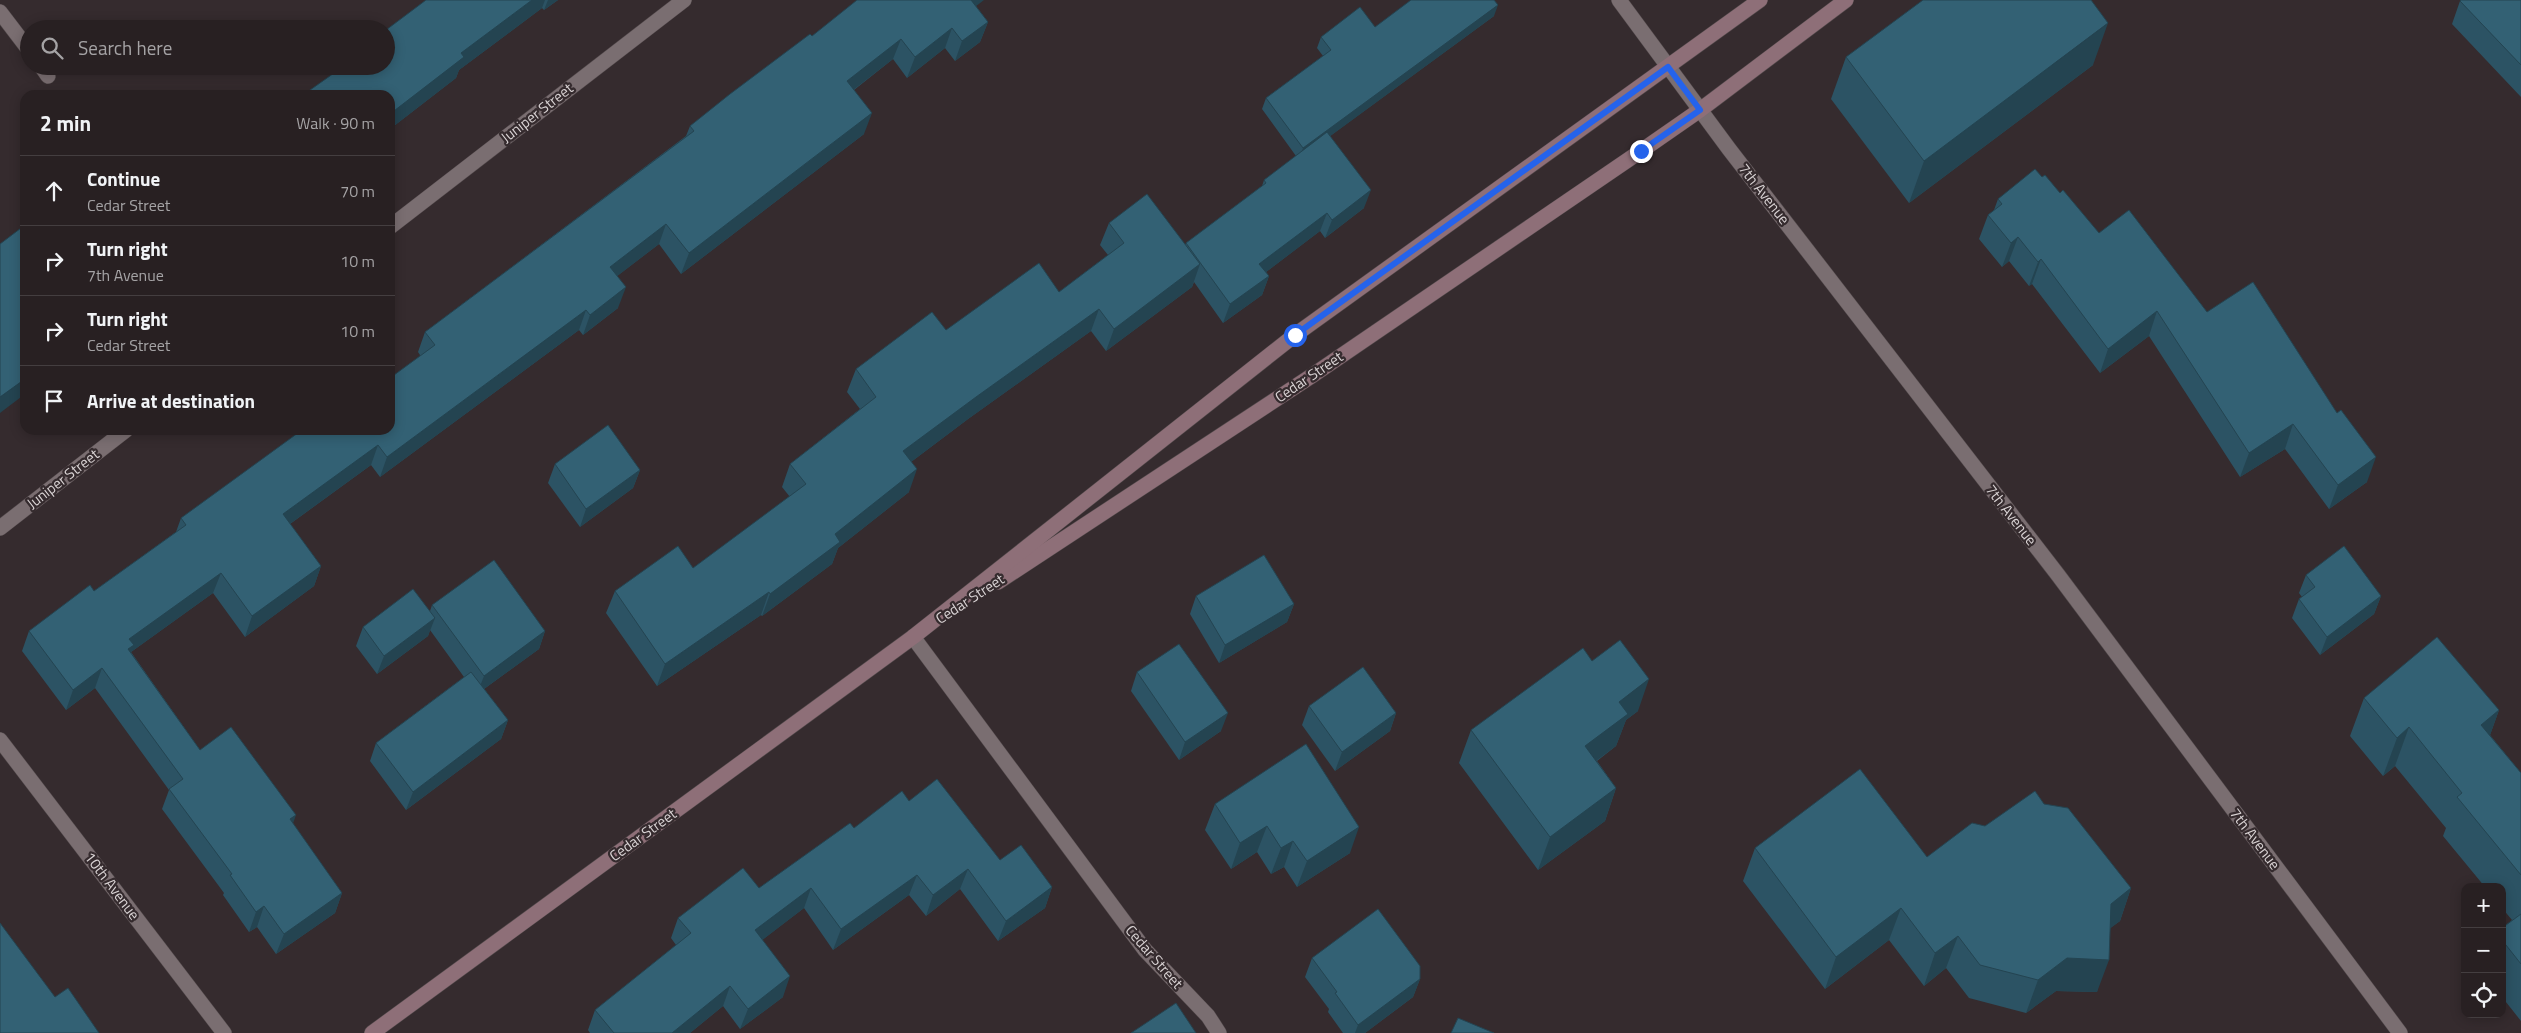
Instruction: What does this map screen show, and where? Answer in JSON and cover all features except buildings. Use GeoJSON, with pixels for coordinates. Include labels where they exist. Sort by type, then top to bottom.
{"type":"FeatureCollection","features":[{"type":"Feature","properties":{"kind":"main road","name":"Cedar Street"},"geometry":{"type":"LineString","coordinates":[[372,1033],[913,637],[1295,335],[1760,0]]}},
{"type":"Feature","properties":{"kind":"main road","name":"Cedar Street"},"geometry":{"type":"LineString","coordinates":[[913,637],[1313,375],[1700,110],[1846,0]]}},
{"type":"Feature","properties":{"kind":"street","name":"Juniper Street"},"geometry":{"type":"LineString","coordinates":[[395,223],[684,0]]}},
{"type":"Feature","properties":{"kind":"street","name":"7th Avenue"},"geometry":{"type":"LineString","coordinates":[[1619,0],[1700,110],[2058,575],[2400,1033]]}},
{"type":"Feature","properties":{"kind":"street"},"geometry":{"type":"LineString","coordinates":[[0,12],[20,38]]}},
{"type":"Feature","properties":{"kind":"street","name":"Juniper Street"},"geometry":{"type":"LineString","coordinates":[[0,528],[120,435]]}},
{"type":"Feature","properties":{"kind":"street","name":"Cedar Street"},"geometry":{"type":"LineString","coordinates":[[913,637],[1145,950],[1208,1016],[1219,1033]]}},
{"type":"Feature","properties":{"kind":"street","name":"10th Avenue"},"geometry":{"type":"LineString","coordinates":[[0,740],[224,1033]]}},
{"type":"Feature","properties":{"kind":"route"},"geometry":{"type":"LineString","coordinates":[[1295,335],[1668,67],[1700,110],[1641,151]]}}]}
